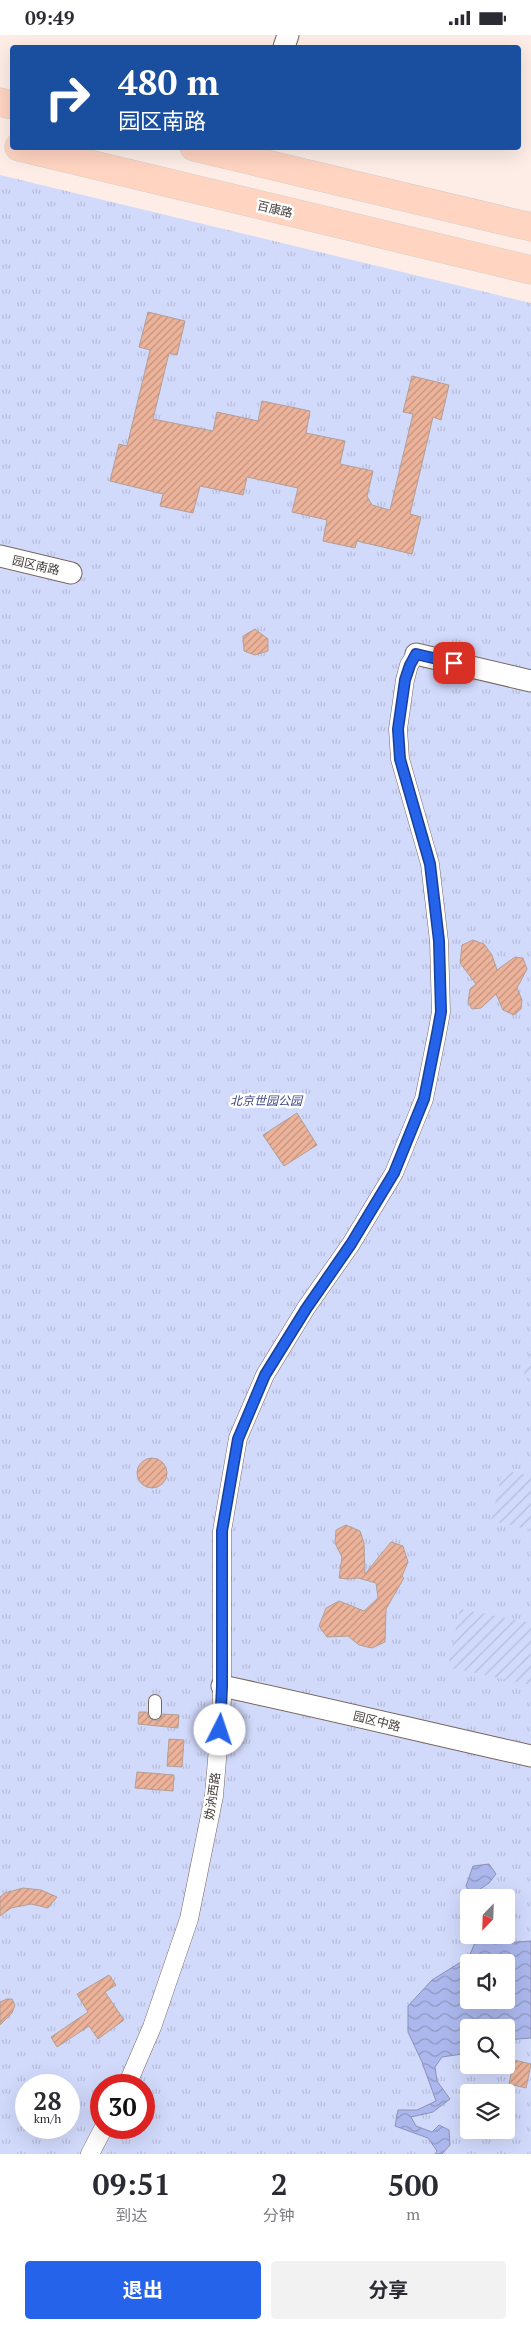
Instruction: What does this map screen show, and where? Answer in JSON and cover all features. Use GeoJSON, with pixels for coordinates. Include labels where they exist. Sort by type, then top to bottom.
{"type":"FeatureCollection","features":[{"type":"Feature","properties":{"kind":"main road","name":"百康路"},"geometry":{"type":"LineString","coordinates":[[31,150],[531,270]]}},
{"type":"Feature","properties":{"kind":"main road"},"geometry":{"type":"LineString","coordinates":[[217,150],[248,154],[531,227]]}},
{"type":"Feature","properties":{"kind":"street","name":"园区南路"},"geometry":{"type":"LineString","coordinates":[[0,557],[71,573]]}},
{"type":"Feature","properties":{"kind":"street"},"geometry":{"type":"LineString","coordinates":[[416,654],[531,681]]}},
{"type":"Feature","properties":{"kind":"street","name":"妫汭西路"},"geometry":{"type":"LineString","coordinates":[[132,2074],[152,2027],[189,1919],[214,1796],[222,1686],[222,1531],[238,1439],[265,1375],[306,1309],[351,1244],[394,1173],[424,1099],[441,1012],[439,941],[430,864],[400,759],[398,729],[405,680],[416,654]]}},
{"type":"Feature","properties":{"kind":"street","name":"园区中路"},"geometry":{"type":"LineString","coordinates":[[222,1686],[296,1701],[412,1730],[531,1755]]}},
{"type":"Feature","properties":{"kind":"street"},"geometry":{"type":"LineString","coordinates":[[90,2154],[98,2139]]}},
{"type":"Feature","properties":{"kind":"green space","name":"北京世园公园"},"geometry":{"type":"Polygon","coordinates":[[[0,175],[531,303],[531,2154],[0,2154],[0,175]]]}},
{"type":"Feature","properties":{"kind":"green space"},"geometry":{"type":"Polygon","coordinates":[[[531,1350],[531,1379],[523,1377],[531,1350]]]}},
{"type":"Feature","properties":{"kind":"green space"},"geometry":{"type":"Polygon","coordinates":[[[503,1470],[531,1476],[531,1530],[491,1521],[503,1470]]]}},
{"type":"Feature","properties":{"kind":"green space"},"geometry":{"type":"Polygon","coordinates":[[[460,1609],[531,1623],[531,1685],[448,1667],[460,1609]]]}},
{"type":"Feature","properties":{"kind":"water"},"geometry":{"type":"Polygon","coordinates":[[[489,1864],[496,1874],[489,1883],[480,1889],[468,1889],[466,1886],[473,1866],[489,1864]]]}},
{"type":"Feature","properties":{"kind":"water"},"geometry":{"type":"Polygon","coordinates":[[[531,1941],[531,2038],[515,2039],[515,2019],[460,2019],[460,2054],[442,2057],[435,2067],[437,2081],[450,2099],[433,2112],[411,2117],[416,2126],[432,2132],[439,2125],[449,2130],[450,2145],[442,2154],[435,2154],[437,2151],[428,2138],[395,2126],[398,2110],[417,2110],[436,2101],[422,2062],[408,2032],[408,2006],[432,1980],[460,1963],[460,2009],[515,2009],[515,1954],[470,1954],[474,1944],[515,1944],[515,1942],[531,1941]]]}},
{"type":"Feature","properties":{"kind":"building"},"geometry":{"type":"Polygon","coordinates":[[[148,312],[185,321],[177,355],[169,353],[153,419],[213,431],[217,412],[258,421],[262,401],[310,411],[306,433],[345,441],[340,464],[373,471],[367,496],[372,505],[390,510],[413,414],[403,412],[412,376],[449,385],[441,420],[433,417],[410,514],[421,517],[412,554],[357,541],[355,548],[323,541],[327,520],[292,512],[298,488],[247,477],[243,495],[200,486],[193,513],[160,506],[163,494],[110,481],[119,444],[127,446],[150,350],[139,347],[148,312]]]}},
{"type":"Feature","properties":{"kind":"building"},"geometry":{"type":"Polygon","coordinates":[[[255,629],[268,639],[268,651],[255,655],[244,651],[243,636],[255,629]]]}},
{"type":"Feature","properties":{"kind":"building"},"geometry":{"type":"Polygon","coordinates":[[[473,940],[484,944],[492,955],[497,970],[515,957],[523,958],[527,969],[517,988],[522,1000],[521,1009],[514,1015],[503,1010],[496,994],[481,1008],[472,1009],[468,1002],[470,989],[476,984],[460,963],[462,945],[473,940]]]}},
{"type":"Feature","properties":{"kind":"building"},"geometry":{"type":"Polygon","coordinates":[[[297,1113],[317,1145],[284,1166],[263,1135],[297,1113]]]}},
{"type":"Feature","properties":{"kind":"building"},"geometry":{"type":"Polygon","coordinates":[[[152,1458],[163,1462],[167,1473],[163,1484],[152,1488],[141,1484],[137,1473],[141,1462],[152,1458]]]}},
{"type":"Feature","properties":{"kind":"building"},"geometry":{"type":"Polygon","coordinates":[[[346,1525],[360,1531],[364,1543],[365,1574],[391,1542],[403,1546],[408,1562],[402,1576],[404,1578],[386,1609],[385,1642],[372,1648],[359,1645],[348,1636],[327,1637],[319,1626],[326,1608],[339,1601],[364,1611],[378,1598],[376,1583],[358,1578],[339,1578],[342,1557],[335,1543],[336,1530],[346,1525]]]}},
{"type":"Feature","properties":{"kind":"building"},"geometry":{"type":"Polygon","coordinates":[[[139,1712],[147,1712],[148,1717],[155,1721],[159,1720],[163,1714],[179,1715],[178,1728],[138,1724],[139,1712]]]}},
{"type":"Feature","properties":{"kind":"building"},"geometry":{"type":"Polygon","coordinates":[[[169,1739],[184,1740],[182,1767],[167,1766],[169,1739]]]}},
{"type":"Feature","properties":{"kind":"building"},"geometry":{"type":"Polygon","coordinates":[[[137,1772],[174,1775],[173,1791],[135,1788],[137,1772]]]}},
{"type":"Feature","properties":{"kind":"building"},"geometry":{"type":"Polygon","coordinates":[[[23,1888],[41,1890],[57,1897],[48,1908],[31,1904],[11,1908],[0,1916],[0,1897],[5,1893],[23,1888]]]}},
{"type":"Feature","properties":{"kind":"building"},"geometry":{"type":"Polygon","coordinates":[[[109,1975],[116,1985],[105,1992],[124,2020],[98,2039],[89,2026],[57,2047],[51,2037],[88,2012],[77,1994],[109,1975]]]}},
{"type":"Feature","properties":{"kind":"building"},"geometry":{"type":"Polygon","coordinates":[[[12,1999],[15,2005],[12,2013],[0,2025],[0,2002],[12,1999]]]}},
{"type":"Feature","properties":{"kind":"building"},"geometry":{"type":"Polygon","coordinates":[[[515,2060],[531,2064],[526,2088],[509,2084],[511,2074],[515,2074],[515,2060]]]}},
{"type":"Feature","properties":{"kind":"route"},"geometry":{"type":"LineString","coordinates":[[220,1730],[222,1686],[222,1531],[238,1439],[265,1375],[306,1309],[351,1244],[394,1173],[424,1099],[441,1012],[439,941],[430,864],[400,759],[398,729],[400,703],[405,680],[416,654],[454,663]]}}]}
